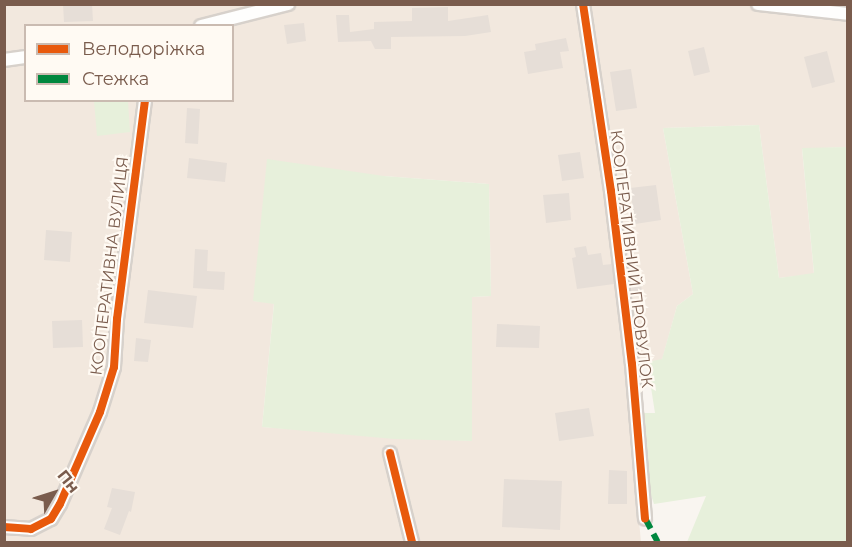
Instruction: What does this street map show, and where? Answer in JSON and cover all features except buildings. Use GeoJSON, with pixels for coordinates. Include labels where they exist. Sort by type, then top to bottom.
{"type":"FeatureCollection","features":[{"type":"Feature","properties":{"kind":"street"},"geometry":{"type":"LineString","coordinates":[[209,24],[288,4]]}},
{"type":"Feature","properties":{"kind":"street","name":"КООПЕРАТИВНИЙ ПРОВУЛОК"},"geometry":{"type":"LineString","coordinates":[[583,4],[613,202],[632,364],[645,518]]}},
{"type":"Feature","properties":{"kind":"street"},"geometry":{"type":"LineString","coordinates":[[758,4],[848,14]]}},
{"type":"Feature","properties":{"kind":"street"},"geometry":{"type":"LineString","coordinates":[[4,60],[24,57]]}},
{"type":"Feature","properties":{"kind":"street","name":"КООПЕРАТИВНА ВУЛИЦЯ"},"geometry":{"type":"LineString","coordinates":[[4,527],[31,528],[51,519],[60,504],[100,412],[114,367],[117,319],[145,102]]}},
{"type":"Feature","properties":{"kind":"street"},"geometry":{"type":"LineString","coordinates":[[390,453],[412,543]]}},
{"type":"Feature","properties":{"kind":"shaded area"},"geometry":{"type":"Polygon","coordinates":[[[4,5],[847,5],[847,147],[802,149],[814,274],[779,278],[759,125],[663,128],[693,294],[677,306],[662,360],[632,364],[645,518],[639,521],[641,542],[5,542],[4,5]],[[384,176],[253,301],[274,303],[262,427],[471,441],[472,297],[491,296],[489,184],[384,176]]]}},
{"type":"Feature","properties":{"kind":"green space"},"geometry":{"type":"Polygon","coordinates":[[[94,102],[128,102],[130,132],[97,136],[94,102]]]}},
{"type":"Feature","properties":{"kind":"green space"},"geometry":{"type":"Polygon","coordinates":[[[759,125],[779,278],[814,273],[802,148],[847,147],[847,542],[687,542],[706,496],[654,504],[648,486],[643,413],[655,413],[647,362],[662,359],[677,306],[693,294],[663,128],[759,125]]]}},
{"type":"Feature","properties":{"kind":"green space"},"geometry":{"type":"Polygon","coordinates":[[[267,159],[384,176],[489,184],[491,296],[472,297],[472,441],[394,439],[262,427],[274,304],[253,301],[267,159]]]}},
{"type":"Feature","properties":{"kind":"marked path"},"geometry":{"type":"LineString","coordinates":[[645,518],[658,542]]}},
{"type":"Feature","properties":{"kind":"cycle path"},"geometry":{"type":"LineString","coordinates":[[583,4],[611,191],[632,364],[645,518]]}},
{"type":"Feature","properties":{"kind":"cycle path"},"geometry":{"type":"LineString","coordinates":[[4,527],[31,529],[51,519],[60,504],[100,412],[114,367],[117,319],[145,102]]}},
{"type":"Feature","properties":{"kind":"cycle path"},"geometry":{"type":"LineString","coordinates":[[390,453],[412,542]]}}]}
